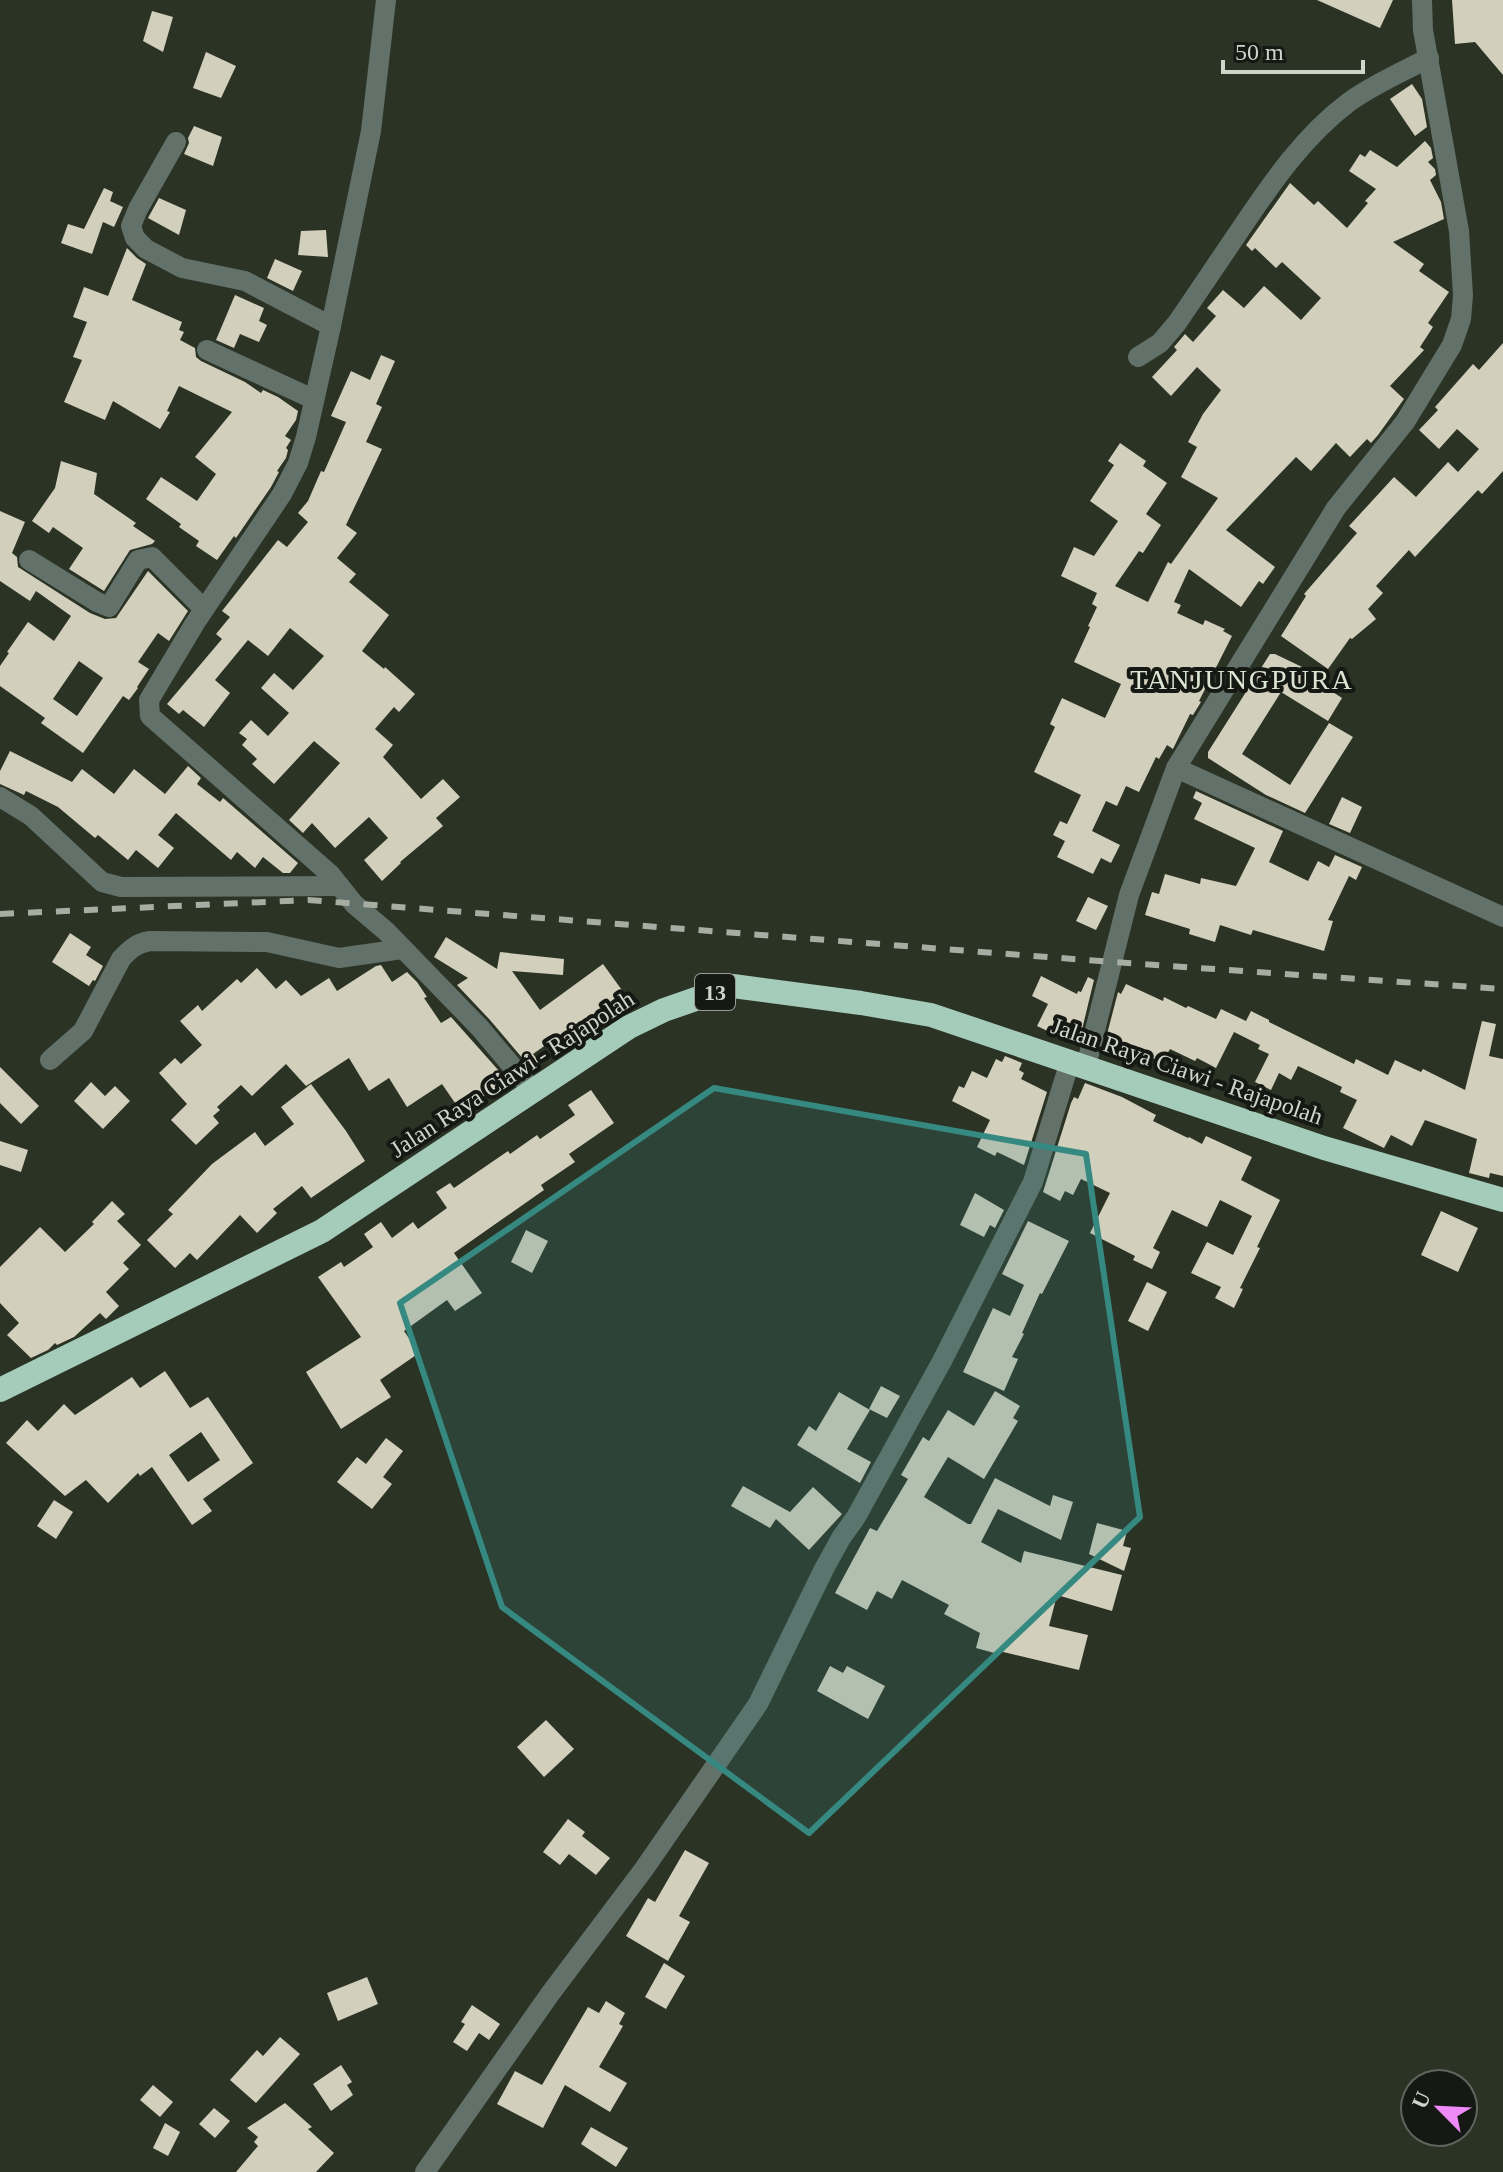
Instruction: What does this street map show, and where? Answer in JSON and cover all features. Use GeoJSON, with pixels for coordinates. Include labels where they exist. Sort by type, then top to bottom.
{"type":"FeatureCollection","features":[{"type":"Feature","properties":{"kind":"highway","name":"Jalan Raya Ciawi - Rajapolah"},"geometry":{"type":"LineString","coordinates":[[0,1390],[322,1231],[629,1027],[664,1010],[733,986],[931,1015],[1324,1148],[1503,1200]]}},
{"type":"Feature","properties":{"kind":"street"},"geometry":{"type":"LineString","coordinates":[[386,0],[371,131],[302,450],[282,494],[204,609],[149,700],[150,716],[330,874],[354,904],[387,932],[480,1028],[533,1091]]}},
{"type":"Feature","properties":{"kind":"street"},"geometry":{"type":"LineString","coordinates":[[425,2172],[550,1994],[653,1857],[758,1704],[824,1569],[942,1361],[1033,1182],[1078,1063],[1129,895],[1176,768],[1336,508],[1405,422],[1452,345],[1461,319],[1463,295],[1459,231],[1423,30],[1422,0]]}},
{"type":"Feature","properties":{"kind":"street"},"geometry":{"type":"LineString","coordinates":[[1138,357],[1160,343],[1177,323],[1272,182],[1323,124],[1376,85],[1429,58]]}},
{"type":"Feature","properties":{"kind":"street"},"geometry":{"type":"LineString","coordinates":[[176,142],[138,209],[131,226],[135,238],[146,249],[182,268],[245,281],[331,326]]}},
{"type":"Feature","properties":{"kind":"street"},"geometry":{"type":"LineString","coordinates":[[207,350],[313,399]]}},
{"type":"Feature","properties":{"kind":"street"},"geometry":{"type":"LineString","coordinates":[[29,560],[109,607],[138,560],[152,557],[204,609]]}},
{"type":"Feature","properties":{"kind":"street"},"geometry":{"type":"LineString","coordinates":[[1176,768],[1503,917]]}},
{"type":"Feature","properties":{"kind":"street"},"geometry":{"type":"LineString","coordinates":[[0,797],[31,816],[102,882],[108,884],[121,887],[340,886]]}},
{"type":"Feature","properties":{"kind":"street"},"geometry":{"type":"LineString","coordinates":[[50,1060],[83,1031],[121,959],[142,942],[267,942],[339,958],[402,949]]}},
{"type":"Feature","properties":{"kind":"highlighted area"},"geometry":{"type":"Polygon","coordinates":[[[714,1088],[1086,1154],[1140,1517],[809,1833],[502,1607],[400,1303],[714,1088]]]}},
{"type":"Feature","properties":{"kind":"building"},"geometry":{"type":"Polygon","coordinates":[[[1317,0],[1393,0],[1380,28],[1317,0]]]}},
{"type":"Feature","properties":{"kind":"building"},"geometry":{"type":"Polygon","coordinates":[[[1452,0],[1503,0],[1503,75],[1475,42],[1455,44],[1452,0]]]}},
{"type":"Feature","properties":{"kind":"building"},"geometry":{"type":"Polygon","coordinates":[[[152,11],[173,17],[163,52],[143,41],[152,11]]]}},
{"type":"Feature","properties":{"kind":"building"},"geometry":{"type":"Polygon","coordinates":[[[206,52],[236,66],[221,98],[193,88],[206,52]]]}},
{"type":"Feature","properties":{"kind":"building"},"geometry":{"type":"Polygon","coordinates":[[[1412,84],[1422,99],[1427,127],[1415,136],[1390,99],[1412,84]]]}},
{"type":"Feature","properties":{"kind":"building"},"geometry":{"type":"Polygon","coordinates":[[[194,126],[222,137],[213,166],[184,154],[194,126]]]}},
{"type":"Feature","properties":{"kind":"building"},"geometry":{"type":"Polygon","coordinates":[[[1425,141],[1431,148],[1433,158],[1428,162],[1436,175],[1430,180],[1441,202],[1444,219],[1393,242],[1424,264],[1419,271],[1449,292],[1428,323],[1433,327],[1420,347],[1424,350],[1390,386],[1404,399],[1371,443],[1367,439],[1350,457],[1336,443],[1311,471],[1296,457],[1226,530],[1275,567],[1263,584],[1259,581],[1241,607],[1189,569],[1174,602],[1181,605],[1177,613],[1203,625],[1205,620],[1225,629],[1223,631],[1232,636],[1201,702],[1193,715],[1190,714],[1173,749],[1167,745],[1159,759],[1156,757],[1139,792],[1126,786],[1117,806],[1106,801],[1092,831],[1120,845],[1111,863],[1101,858],[1093,874],[1057,857],[1065,841],[1053,835],[1060,821],[1067,824],[1081,795],[1034,772],[1055,727],[1050,724],[1062,698],[1105,718],[1121,684],[1074,662],[1097,607],[1092,604],[1097,593],[1061,576],[1074,547],[1094,556],[1118,521],[1090,501],[1114,465],[1108,461],[1120,443],[1146,461],[1143,466],[1167,483],[1146,514],[1161,525],[1143,553],[1139,551],[1115,586],[1148,602],[1168,562],[1171,564],[1218,498],[1181,477],[1197,447],[1188,442],[1221,390],[1197,367],[1171,396],[1152,377],[1177,350],[1174,347],[1185,334],[1193,342],[1216,316],[1207,308],[1223,290],[1244,308],[1264,286],[1301,320],[1321,298],[1282,262],[1276,268],[1255,248],[1252,251],[1246,245],[1290,183],[1314,205],[1318,201],[1347,228],[1376,189],[1349,171],[1360,154],[1365,157],[1370,150],[1397,167],[1425,141]]]}},
{"type":"Feature","properties":{"kind":"building"},"geometry":{"type":"Polygon","coordinates":[[[104,188],[113,192],[110,201],[123,207],[114,227],[103,222],[92,254],[61,243],[68,224],[84,229],[104,188]]]}},
{"type":"Feature","properties":{"kind":"building"},"geometry":{"type":"Polygon","coordinates":[[[159,198],[186,210],[179,235],[148,218],[159,198]]]}},
{"type":"Feature","properties":{"kind":"building"},"geometry":{"type":"Polygon","coordinates":[[[326,230],[328,257],[298,255],[301,231],[326,230]]]}},
{"type":"Feature","properties":{"kind":"building"},"geometry":{"type":"Polygon","coordinates":[[[127,248],[146,264],[132,300],[182,322],[179,330],[184,332],[180,340],[195,348],[196,357],[201,361],[261,393],[263,390],[278,397],[298,411],[285,436],[291,440],[286,448],[286,458],[271,487],[217,560],[196,546],[199,541],[179,527],[181,524],[146,499],[161,477],[197,501],[216,474],[195,457],[232,412],[179,386],[160,429],[113,401],[105,420],[64,402],[82,360],[73,357],[87,322],[73,317],[84,287],[108,296],[127,248]]]}},
{"type":"Feature","properties":{"kind":"building"},"geometry":{"type":"Polygon","coordinates":[[[275,259],[302,271],[293,291],[267,278],[275,259]]]}},
{"type":"Feature","properties":{"kind":"building"},"geometry":{"type":"Polygon","coordinates":[[[235,295],[264,308],[259,321],[267,325],[259,342],[240,334],[234,348],[216,340],[235,295]]]}},
{"type":"Feature","properties":{"kind":"building"},"geometry":{"type":"Polygon","coordinates":[[[1503,343],[1503,471],[1482,494],[1478,490],[1415,557],[1409,550],[1376,586],[1383,593],[1368,609],[1376,619],[1350,638],[1328,669],[1281,636],[1306,596],[1304,594],[1357,533],[1349,526],[1394,477],[1416,497],[1448,462],[1458,472],[1479,449],[1457,429],[1439,449],[1419,430],[1473,364],[1479,370],[1503,343]]]}},
{"type":"Feature","properties":{"kind":"building"},"geometry":{"type":"Polygon","coordinates":[[[381,355],[395,361],[376,404],[382,407],[366,442],[382,449],[346,525],[357,533],[337,558],[356,574],[349,582],[389,615],[362,651],[415,694],[399,712],[394,707],[375,729],[393,745],[383,757],[421,799],[443,779],[460,797],[436,818],[443,826],[382,881],[364,860],[388,838],[369,817],[335,848],[312,823],[303,833],[289,820],[340,763],[314,741],[274,784],[252,764],[257,759],[242,745],[247,739],[239,733],[251,720],[268,736],[289,713],[261,688],[274,673],[293,690],[324,656],[290,628],[268,656],[248,640],[215,680],[230,693],[204,727],[183,710],[179,714],[167,704],[222,639],[216,634],[230,617],[222,611],[278,540],[287,547],[308,522],[298,513],[308,501],[321,471],[324,472],[346,422],[331,416],[351,371],[370,380],[381,355]]]}},
{"type":"Feature","properties":{"kind":"building"},"geometry":{"type":"Polygon","coordinates":[[[61,461],[97,473],[94,494],[136,523],[133,526],[155,541],[130,550],[104,591],[69,569],[83,548],[53,527],[49,533],[32,521],[55,488],[61,461]]]}},
{"type":"Feature","properties":{"kind":"building"},"geometry":{"type":"Polygon","coordinates":[[[0,511],[25,522],[12,553],[17,557],[18,567],[90,613],[105,619],[116,618],[148,571],[188,611],[169,641],[158,633],[138,662],[149,669],[138,688],[129,700],[123,696],[83,753],[41,723],[45,718],[0,686],[0,666],[28,622],[54,641],[71,616],[36,591],[30,601],[0,581],[0,511]],[[79,661],[53,699],[77,716],[103,678],[79,661]]]}},
{"type":"Feature","properties":{"kind":"building"},"geometry":{"type":"Polygon","coordinates":[[[1270,654],[1323,677],[1319,683],[1342,698],[1328,721],[1281,692],[1242,754],[1290,785],[1329,723],[1353,737],[1305,813],[1266,795],[1208,758],[1208,752],[1270,654]]]}},
{"type":"Feature","properties":{"kind":"building"},"geometry":{"type":"Polygon","coordinates":[[[10,751],[72,782],[82,769],[114,794],[134,769],[165,794],[188,766],[201,778],[197,784],[220,802],[223,798],[298,863],[290,873],[283,873],[263,857],[255,868],[237,852],[231,860],[176,813],[158,835],[174,848],[158,868],[136,850],[128,860],[58,807],[26,791],[24,795],[0,784],[0,771],[10,751]]]}},
{"type":"Feature","properties":{"kind":"building"},"geometry":{"type":"Polygon","coordinates":[[[1196,791],[1283,831],[1269,862],[1308,881],[1318,861],[1329,867],[1335,855],[1362,867],[1356,880],[1349,876],[1328,920],[1333,921],[1324,951],[1253,930],[1251,935],[1220,925],[1215,942],[1189,934],[1190,929],[1145,915],[1152,892],[1159,894],[1165,874],[1200,884],[1201,878],[1236,886],[1255,848],[1194,819],[1202,803],[1193,798],[1196,791]]]}},
{"type":"Feature","properties":{"kind":"building"},"geometry":{"type":"Polygon","coordinates":[[[1342,797],[1362,807],[1350,833],[1329,824],[1342,797]]]}},
{"type":"Feature","properties":{"kind":"building"},"geometry":{"type":"Polygon","coordinates":[[[1088,897],[1108,906],[1096,930],[1076,921],[1088,897]]]}},
{"type":"Feature","properties":{"kind":"building"},"geometry":{"type":"Polygon","coordinates":[[[70,933],[91,947],[86,955],[103,966],[89,986],[52,962],[70,933]]]}},
{"type":"Feature","properties":{"kind":"building"},"geometry":{"type":"Polygon","coordinates":[[[446,937],[497,969],[500,952],[564,959],[563,975],[512,971],[540,1010],[603,964],[624,993],[614,1001],[622,1012],[602,1026],[599,1023],[565,1048],[557,1037],[533,1054],[539,1062],[530,1067],[457,985],[468,978],[434,957],[446,937]]]}},
{"type":"Feature","properties":{"kind":"building"},"geometry":{"type":"Polygon","coordinates":[[[381,965],[392,982],[407,972],[427,997],[424,998],[441,1023],[451,1017],[508,1081],[481,1098],[475,1090],[455,1103],[442,1084],[407,1107],[389,1078],[369,1091],[349,1058],[306,1086],[286,1064],[252,1096],[241,1085],[217,1107],[220,1110],[213,1116],[219,1123],[196,1145],[171,1120],[187,1104],[159,1073],[175,1058],[181,1064],[202,1045],[180,1021],[198,1005],[202,1011],[237,979],[241,983],[257,968],[276,989],[286,980],[301,996],[329,978],[337,991],[381,965]]]}},
{"type":"Feature","properties":{"kind":"building"},"geometry":{"type":"Polygon","coordinates":[[[1041,976],[1077,994],[1088,977],[1094,980],[1079,1042],[1037,1026],[1048,1004],[1032,996],[1041,976]]]}},
{"type":"Feature","properties":{"kind":"building"},"geometry":{"type":"Polygon","coordinates":[[[1126,984],[1163,1001],[1164,997],[1216,1019],[1221,1009],[1246,1021],[1251,1011],[1354,1064],[1356,1059],[1388,1075],[1395,1060],[1421,1072],[1423,1069],[1465,1090],[1482,1021],[1496,1024],[1489,1056],[1503,1059],[1503,1176],[1490,1173],[1489,1178],[1469,1173],[1477,1139],[1425,1120],[1412,1146],[1391,1135],[1384,1148],[1343,1128],[1357,1100],[1340,1092],[1342,1087],[1298,1066],[1291,1080],[1279,1073],[1271,1090],[1255,1082],[1269,1054],[1258,1049],[1260,1045],[1234,1032],[1216,1068],[1170,1049],[1162,1063],[1146,1055],[1143,1061],[1105,1042],[1118,992],[1121,994],[1126,984]]]}},
{"type":"Feature","properties":{"kind":"building"},"geometry":{"type":"Polygon","coordinates":[[[1005,1056],[1022,1063],[1019,1070],[1024,1073],[1021,1079],[1047,1092],[1024,1165],[997,1152],[995,1156],[977,1147],[990,1120],[952,1101],[959,1086],[964,1088],[972,1071],[987,1078],[996,1059],[1002,1062],[1005,1056]]]}},
{"type":"Feature","properties":{"kind":"building"},"geometry":{"type":"Polygon","coordinates":[[[0,1067],[39,1106],[21,1124],[0,1103],[0,1067]]]}},
{"type":"Feature","properties":{"kind":"building"},"geometry":{"type":"Polygon","coordinates":[[[91,1082],[105,1096],[115,1086],[130,1101],[103,1129],[74,1101],[91,1082]]]}},
{"type":"Feature","properties":{"kind":"building"},"geometry":{"type":"Polygon","coordinates":[[[1085,1083],[1122,1097],[1156,1115],[1153,1121],[1188,1138],[1202,1144],[1206,1136],[1252,1157],[1241,1180],[1280,1200],[1257,1247],[1260,1248],[1240,1288],[1243,1289],[1234,1308],[1215,1298],[1221,1287],[1191,1273],[1207,1242],[1233,1255],[1252,1216],[1220,1200],[1207,1227],[1172,1210],[1153,1248],[1160,1252],[1152,1269],[1133,1260],[1135,1256],[1090,1233],[1110,1193],[1081,1179],[1073,1195],[1065,1191],[1060,1201],[1043,1192],[1071,1103],[1074,1097],[1078,1099],[1085,1083]]]}},
{"type":"Feature","properties":{"kind":"building"},"geometry":{"type":"Polygon","coordinates":[[[311,1084],[365,1161],[311,1198],[302,1186],[273,1209],[277,1213],[257,1233],[240,1215],[197,1260],[190,1253],[175,1268],[147,1240],[173,1214],[168,1210],[212,1164],[255,1132],[265,1146],[294,1124],[281,1107],[311,1084]]]}},
{"type":"Feature","properties":{"kind":"building"},"geometry":{"type":"Polygon","coordinates":[[[591,1090],[614,1123],[569,1154],[575,1162],[541,1185],[544,1190],[454,1253],[482,1293],[455,1311],[447,1300],[404,1331],[419,1353],[380,1380],[391,1397],[341,1429],[306,1372],[361,1337],[318,1277],[341,1262],[344,1267],[373,1247],[364,1234],[381,1222],[392,1238],[413,1222],[418,1229],[447,1208],[436,1192],[450,1183],[454,1188],[537,1135],[540,1139],[575,1115],[568,1105],[591,1090]]]}},
{"type":"Feature","properties":{"kind":"building"},"geometry":{"type":"Polygon","coordinates":[[[0,1141],[28,1150],[21,1172],[0,1165],[0,1141]]]}},
{"type":"Feature","properties":{"kind":"building"},"geometry":{"type":"Polygon","coordinates":[[[975,1193],[1004,1210],[995,1228],[990,1225],[984,1237],[960,1225],[975,1193]]]}},
{"type":"Feature","properties":{"kind":"building"},"geometry":{"type":"Polygon","coordinates":[[[112,1201],[125,1214],[117,1221],[141,1245],[123,1263],[129,1269],[106,1292],[119,1306],[106,1319],[100,1313],[74,1337],[57,1345],[55,1343],[31,1358],[7,1335],[19,1323],[0,1303],[0,1267],[40,1227],[65,1252],[112,1201]]]}},
{"type":"Feature","properties":{"kind":"building"},"geometry":{"type":"Polygon","coordinates":[[[1441,1211],[1478,1228],[1458,1272],[1421,1255],[1441,1211]]]}},
{"type":"Feature","properties":{"kind":"building"},"geometry":{"type":"Polygon","coordinates":[[[1028,1221],[1069,1241],[1022,1333],[1012,1357],[1018,1359],[1004,1391],[963,1372],[993,1308],[1010,1316],[1024,1285],[1002,1274],[1028,1221]]]}},
{"type":"Feature","properties":{"kind":"building"},"geometry":{"type":"Polygon","coordinates":[[[526,1230],[548,1241],[532,1273],[511,1262],[526,1230]]]}},
{"type":"Feature","properties":{"kind":"building"},"geometry":{"type":"Polygon","coordinates":[[[1147,1282],[1167,1292],[1148,1331],[1128,1321],[1147,1282]]]}},
{"type":"Feature","properties":{"kind":"building"},"geometry":{"type":"Polygon","coordinates":[[[165,1371],[190,1408],[208,1397],[253,1463],[203,1499],[212,1511],[192,1525],[152,1467],[140,1476],[138,1473],[108,1503],[86,1480],[65,1496],[6,1443],[27,1420],[38,1431],[64,1404],[75,1415],[132,1377],[140,1388],[165,1371]],[[201,1432],[169,1455],[188,1482],[220,1460],[201,1432]]]}},
{"type":"Feature","properties":{"kind":"building"},"geometry":{"type":"Polygon","coordinates":[[[881,1386],[900,1396],[887,1418],[869,1409],[881,1386]]]}},
{"type":"Feature","properties":{"kind":"building"},"geometry":{"type":"Polygon","coordinates":[[[995,1391],[1020,1406],[1013,1418],[1018,1421],[984,1479],[948,1457],[924,1497],[968,1524],[971,1524],[995,1478],[1050,1506],[1053,1495],[1073,1502],[1061,1540],[998,1509],[981,1542],[1021,1563],[1024,1551],[1122,1575],[1112,1611],[1057,1595],[1049,1626],[1088,1635],[1079,1670],[976,1648],[980,1633],[944,1614],[949,1605],[902,1580],[892,1599],[877,1591],[867,1610],[835,1593],[870,1528],[877,1531],[908,1479],[901,1475],[923,1437],[929,1441],[948,1410],[974,1426],[995,1391]]]}},
{"type":"Feature","properties":{"kind":"building"},"geometry":{"type":"Polygon","coordinates":[[[839,1392],[870,1410],[847,1449],[871,1462],[860,1483],[797,1445],[809,1426],[816,1431],[839,1392]]]}},
{"type":"Feature","properties":{"kind":"building"},"geometry":{"type":"Polygon","coordinates":[[[386,1438],[403,1451],[383,1477],[392,1484],[372,1509],[337,1482],[357,1457],[366,1464],[386,1438]]]}},
{"type":"Feature","properties":{"kind":"building"},"geometry":{"type":"Polygon","coordinates":[[[743,1486],[790,1512],[813,1487],[842,1514],[809,1550],[776,1519],[770,1528],[731,1506],[743,1486]]]}},
{"type":"Feature","properties":{"kind":"building"},"geometry":{"type":"Polygon","coordinates":[[[54,1500],[73,1512],[56,1539],[37,1526],[54,1500]]]}},
{"type":"Feature","properties":{"kind":"building"},"geometry":{"type":"Polygon","coordinates":[[[1097,1523],[1127,1531],[1123,1546],[1131,1548],[1124,1571],[1089,1554],[1097,1523]]]}},
{"type":"Feature","properties":{"kind":"building"},"geometry":{"type":"Polygon","coordinates":[[[830,1666],[843,1673],[847,1666],[885,1686],[868,1719],[817,1691],[830,1666]]]}},
{"type":"Feature","properties":{"kind":"building"},"geometry":{"type":"Polygon","coordinates":[[[546,1720],[574,1749],[544,1777],[517,1747],[546,1720]]]}},
{"type":"Feature","properties":{"kind":"building"},"geometry":{"type":"Polygon","coordinates":[[[568,1819],[585,1832],[582,1836],[610,1858],[596,1875],[569,1854],[560,1865],[543,1852],[568,1819]]]}},
{"type":"Feature","properties":{"kind":"building"},"geometry":{"type":"Polygon","coordinates":[[[685,1850],[709,1863],[679,1916],[690,1922],[668,1961],[626,1936],[648,1898],[655,1902],[685,1850]]]}},
{"type":"Feature","properties":{"kind":"building"},"geometry":{"type":"Polygon","coordinates":[[[664,1963],[685,1976],[666,2009],[645,1997],[664,1963]]]}},
{"type":"Feature","properties":{"kind":"building"},"geometry":{"type":"Polygon","coordinates":[[[367,1977],[378,2004],[338,2021],[327,1993],[367,1977]]]}},
{"type":"Feature","properties":{"kind":"building"},"geometry":{"type":"Polygon","coordinates":[[[606,2001],[625,2013],[619,2024],[623,2026],[599,2067],[627,2083],[610,2112],[565,2085],[543,2128],[497,2104],[515,2071],[542,2085],[588,2007],[599,2013],[606,2001]]]}},
{"type":"Feature","properties":{"kind":"building"},"geometry":{"type":"Polygon","coordinates":[[[472,2005],[500,2024],[489,2040],[479,2033],[467,2051],[453,2042],[465,2024],[461,2022],[472,2005]]]}},
{"type":"Feature","properties":{"kind":"building"},"geometry":{"type":"Polygon","coordinates":[[[280,2037],[300,2054],[256,2103],[230,2080],[257,2050],[263,2056],[280,2037]]]}},
{"type":"Feature","properties":{"kind":"building"},"geometry":{"type":"Polygon","coordinates":[[[341,2065],[352,2082],[347,2085],[353,2095],[331,2111],[313,2084],[341,2065]]]}},
{"type":"Feature","properties":{"kind":"building"},"geometry":{"type":"Polygon","coordinates":[[[153,2085],[173,2102],[160,2117],[140,2100],[153,2085]]]}},
{"type":"Feature","properties":{"kind":"building"},"geometry":{"type":"Polygon","coordinates":[[[285,2103],[312,2127],[308,2129],[334,2153],[316,2172],[236,2172],[258,2146],[254,2142],[258,2137],[247,2128],[285,2103]]]}},
{"type":"Feature","properties":{"kind":"building"},"geometry":{"type":"Polygon","coordinates":[[[214,2108],[230,2121],[215,2138],[199,2124],[214,2108]]]}},
{"type":"Feature","properties":{"kind":"building"},"geometry":{"type":"Polygon","coordinates":[[[165,2123],[180,2132],[168,2156],[153,2148],[165,2123]]]}},
{"type":"Feature","properties":{"kind":"building"},"geometry":{"type":"Polygon","coordinates":[[[591,2127],[628,2148],[616,2167],[581,2144],[591,2127]]]}},
{"type":"Feature","properties":{"kind":"railway"},"geometry":{"type":"LineString","coordinates":[[0,914],[308,900],[1503,989]]}},
{"type":"Feature","properties":{"kind":"district","name":"TANJUNGPURA"},"geometry":{"type":"Point","coordinates":[1242,679]}}]}
